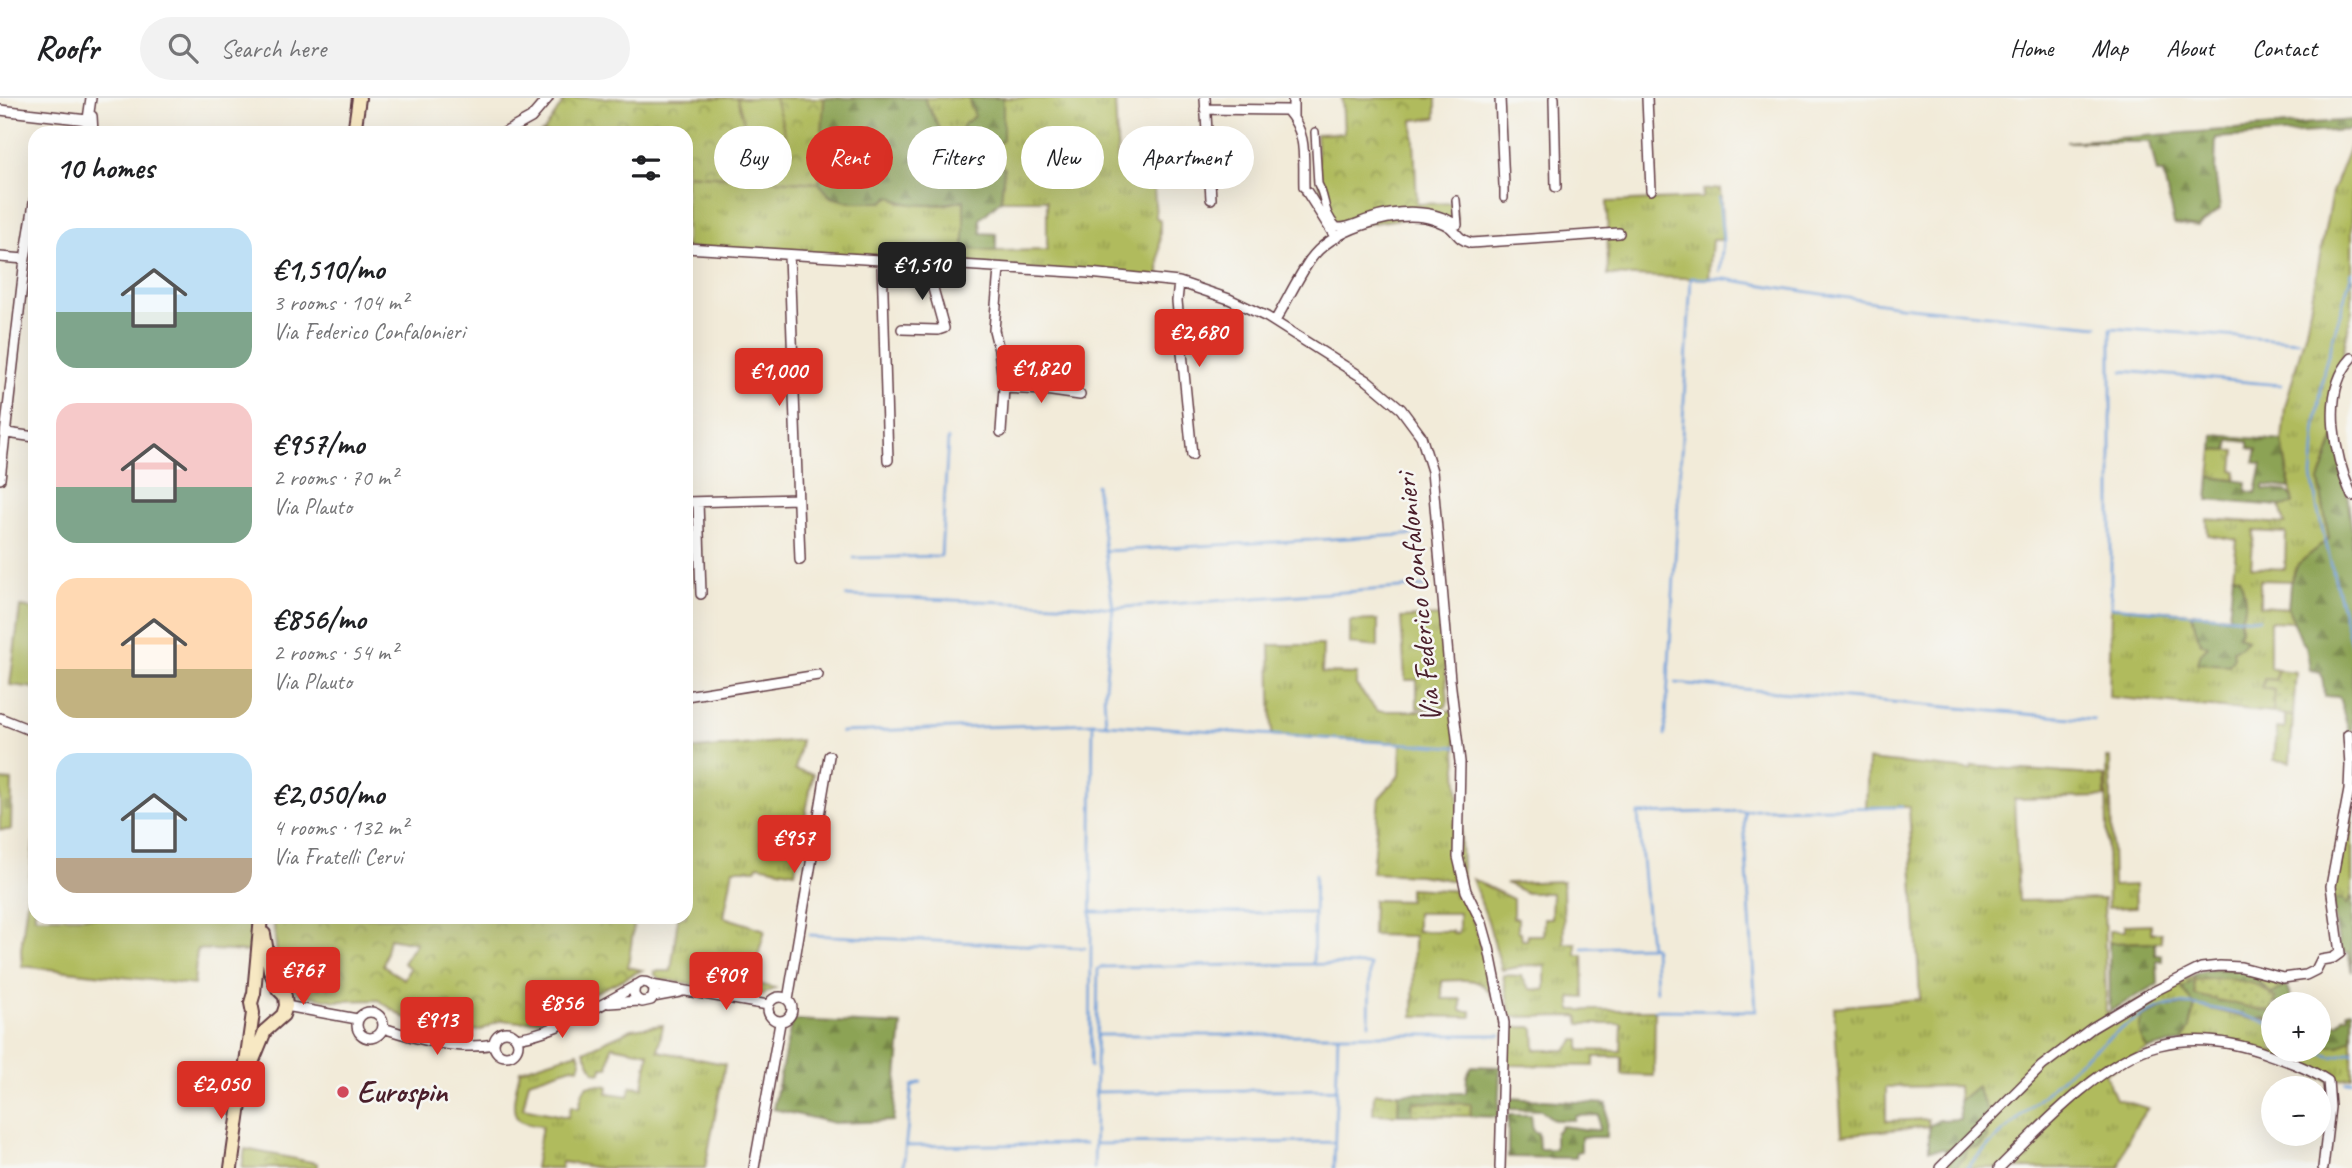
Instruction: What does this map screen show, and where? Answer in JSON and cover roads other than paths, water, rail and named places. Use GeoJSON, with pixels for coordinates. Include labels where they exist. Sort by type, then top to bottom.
{"type":"FeatureCollection","features":[{"type":"Feature","properties":{"kind":"main road"},"geometry":{"type":"LineString","coordinates":[[356,126],[359,98]]}},
{"type":"Feature","properties":{"kind":"main road"},"geometry":{"type":"LineString","coordinates":[[231,1168],[245,1080],[260,924]]}},
{"type":"Feature","properties":{"kind":"main road"},"geometry":{"type":"LineString","coordinates":[[245,1080],[265,1031],[283,1015],[286,1006],[285,996],[278,989],[270,970],[262,924]]}},
{"type":"Feature","properties":{"kind":"main road"},"geometry":{"type":"LineString","coordinates":[[254,993],[263,987],[278,989]]}},
{"type":"Feature","properties":{"kind":"main road"},"geometry":{"type":"LineString","coordinates":[[253,1013],[261,1020],[275,1020]]}},
{"type":"Feature","properties":{"kind":"street"},"geometry":{"type":"LineString","coordinates":[[517,126],[531,118],[548,98]]}},
{"type":"Feature","properties":{"kind":"street"},"geometry":{"type":"LineString","coordinates":[[1205,98],[1211,198]]}},
{"type":"Feature","properties":{"kind":"street"},"geometry":{"type":"LineString","coordinates":[[1293,98],[1293,117]]}},
{"type":"Feature","properties":{"kind":"street"},"geometry":{"type":"LineString","coordinates":[[1500,98],[1504,198]]}},
{"type":"Feature","properties":{"kind":"street"},"geometry":{"type":"LineString","coordinates":[[1554,98],[1556,187]]}},
{"type":"Feature","properties":{"kind":"street"},"geometry":{"type":"LineString","coordinates":[[1647,98],[1651,190]]}},
{"type":"Feature","properties":{"kind":"street"},"geometry":{"type":"LineString","coordinates":[[87,126],[91,101]]}},
{"type":"Feature","properties":{"kind":"street"},"geometry":{"type":"LineString","coordinates":[[88,126],[91,101]]}},
{"type":"Feature","properties":{"kind":"street"},"geometry":{"type":"LineString","coordinates":[[1205,109],[1287,110],[1303,139],[1306,190],[1336,238]]}},
{"type":"Feature","properties":{"kind":"street"},"geometry":{"type":"LineString","coordinates":[[0,110],[87,120]]}},
{"type":"Feature","properties":{"kind":"street"},"geometry":{"type":"LineString","coordinates":[[1315,132],[1318,184],[1322,191],[1324,207],[1337,228],[1394,212],[1436,214],[1458,225],[1456,200]]}},
{"type":"Feature","properties":{"kind":"street"},"geometry":{"type":"LineString","coordinates":[[1275,321],[1311,259],[1336,238],[1360,226],[1388,219],[1424,217],[1449,226],[1459,239],[1471,243],[1619,233]]}},
{"type":"Feature","properties":{"kind":"street"},"geometry":{"type":"LineString","coordinates":[[0,479],[28,241]]}},
{"type":"Feature","properties":{"kind":"street","name":"Via Federico Confalonieri"},"geometry":{"type":"LineString","coordinates":[[693,248],[1159,278],[1179,282],[1229,299],[1275,321],[1388,396],[1412,422],[1428,455],[1435,491],[1450,680],[1460,762],[1458,858],[1466,891],[1482,923],[1489,948],[1504,1023],[1500,1168]]}},
{"type":"Feature","properties":{"kind":"street"},"geometry":{"type":"LineString","coordinates":[[789,255],[800,559]]}},
{"type":"Feature","properties":{"kind":"street"},"geometry":{"type":"LineString","coordinates":[[0,257],[25,260]]}},
{"type":"Feature","properties":{"kind":"street"},"geometry":{"type":"LineString","coordinates":[[882,260],[888,460]]}},
{"type":"Feature","properties":{"kind":"street"},"geometry":{"type":"LineString","coordinates":[[902,329],[944,328],[926,263]]}},
{"type":"Feature","properties":{"kind":"street"},"geometry":{"type":"LineString","coordinates":[[999,268],[994,330],[1004,388],[1001,432]]}},
{"type":"Feature","properties":{"kind":"street"},"geometry":{"type":"LineString","coordinates":[[1179,282],[1177,301],[1192,455]]}},
{"type":"Feature","properties":{"kind":"street"},"geometry":{"type":"LineString","coordinates":[[2352,358],[2345,366],[2338,383],[2334,421],[2339,462],[2352,496]]}},
{"type":"Feature","properties":{"kind":"street"},"geometry":{"type":"LineString","coordinates":[[1004,388],[1080,394]]}},
{"type":"Feature","properties":{"kind":"street"},"geometry":{"type":"LineString","coordinates":[[7,433],[28,436]]}},
{"type":"Feature","properties":{"kind":"street"},"geometry":{"type":"LineString","coordinates":[[693,502],[797,499]]}},
{"type":"Feature","properties":{"kind":"street"},"geometry":{"type":"LineString","coordinates":[[698,502],[701,594]]}},
{"type":"Feature","properties":{"kind":"street"},"geometry":{"type":"LineString","coordinates":[[693,695],[818,676]]}},
{"type":"Feature","properties":{"kind":"street"},"geometry":{"type":"LineString","coordinates":[[0,718],[28,729]]}},
{"type":"Feature","properties":{"kind":"street"},"geometry":{"type":"LineString","coordinates":[[1940,1168],[2042,1066],[2092,1028],[2149,994],[2201,968],[2241,967],[2278,978],[2306,975],[2316,971],[2320,960],[2333,958],[2340,953],[2332,886],[2348,790],[2348,734]]}},
{"type":"Feature","properties":{"kind":"street"},"geometry":{"type":"LineString","coordinates":[[754,1168],[780,1023],[791,1014],[792,1007],[788,1000],[829,756]]}},
{"type":"Feature","properties":{"kind":"street"},"geometry":{"type":"LineString","coordinates":[[516,1038],[516,1050],[510,1056],[500,1055],[494,1044],[496,1037],[503,1032],[516,1038],[533,1036],[645,982],[768,1005],[778,997],[788,1000]]}},
{"type":"Feature","properties":{"kind":"street"},"geometry":{"type":"LineString","coordinates":[[636,985],[634,992],[639,1001]]}},
{"type":"Feature","properties":{"kind":"street"},"geometry":{"type":"LineString","coordinates":[[651,985],[654,990],[653,997]]}},
{"type":"Feature","properties":{"kind":"street"},"geometry":{"type":"LineString","coordinates":[[598,1006],[616,1001],[645,1002],[672,992],[689,991]]}},
{"type":"Feature","properties":{"kind":"street"},"geometry":{"type":"LineString","coordinates":[[768,1005],[769,1016],[780,1023]]}},
{"type":"Feature","properties":{"kind":"street"},"geometry":{"type":"LineString","coordinates":[[286,1006],[357,1019]]}},
{"type":"Feature","properties":{"kind":"street"},"geometry":{"type":"LineString","coordinates":[[372,1011],[381,1017],[383,1028],[378,1035],[366,1038],[358,1030],[357,1019],[362,1013],[372,1011]]}},
{"type":"Feature","properties":{"kind":"street"},"geometry":{"type":"LineString","coordinates":[[383,1028],[443,1043],[480,1046],[494,1044]]}},
{"type":"Feature","properties":{"kind":"street"},"geometry":{"type":"LineString","coordinates":[[1999,1168],[2040,1128],[2112,1068],[2157,1045],[2193,1041],[2218,1042],[2255,1049],[2315,1072],[2328,1081],[2330,1107],[2323,1168]]}},
{"type":"Feature","properties":{"kind":"waterway"},"geometry":{"type":"LineString","coordinates":[[1719,198],[1723,240],[1720,271]]}},
{"type":"Feature","properties":{"kind":"waterway"},"geometry":{"type":"LineString","coordinates":[[2352,272],[2324,369],[2312,476],[2317,507],[2352,648]]}},
{"type":"Feature","properties":{"kind":"waterway"},"geometry":{"type":"LineString","coordinates":[[1665,735],[1691,278],[1725,279],[1900,306],[2098,326]]}},
{"type":"Feature","properties":{"kind":"waterway"},"geometry":{"type":"LineString","coordinates":[[2259,619],[2111,607],[2111,328],[2298,341]]}},
{"type":"Feature","properties":{"kind":"waterway"},"geometry":{"type":"LineString","coordinates":[[2123,371],[2281,385]]}},
{"type":"Feature","properties":{"kind":"waterway"},"geometry":{"type":"LineString","coordinates":[[854,558],[941,556],[948,439]]}},
{"type":"Feature","properties":{"kind":"waterway"},"geometry":{"type":"LineString","coordinates":[[1096,485],[1113,608],[1429,586]]}},
{"type":"Feature","properties":{"kind":"waterway"},"geometry":{"type":"LineString","coordinates":[[1106,551],[1424,534]]}},
{"type":"Feature","properties":{"kind":"waterway"},"geometry":{"type":"LineString","coordinates":[[846,596],[1113,608],[1104,696],[1106,724]]}},
{"type":"Feature","properties":{"kind":"waterway"},"geometry":{"type":"LineString","coordinates":[[1676,683],[2094,720]]}},
{"type":"Feature","properties":{"kind":"waterway"},"geometry":{"type":"LineString","coordinates":[[841,732],[1093,723],[1457,747]]}},
{"type":"Feature","properties":{"kind":"waterway"},"geometry":{"type":"LineString","coordinates":[[1090,1067],[1093,723]]}},
{"type":"Feature","properties":{"kind":"waterway"},"geometry":{"type":"LineString","coordinates":[[1582,948],[1650,946],[1638,814],[1902,807]]}},
{"type":"Feature","properties":{"kind":"waterway"},"geometry":{"type":"LineString","coordinates":[[1655,1010],[1756,1011],[1745,811]]}},
{"type":"Feature","properties":{"kind":"waterway"},"geometry":{"type":"LineString","coordinates":[[1094,1168],[1098,969],[1313,964],[1315,875]]}},
{"type":"Feature","properties":{"kind":"waterway"},"geometry":{"type":"LineString","coordinates":[[1090,912],[1314,913]]}},
{"type":"Feature","properties":{"kind":"waterway"},"geometry":{"type":"LineString","coordinates":[[810,935],[1085,948]]}},
{"type":"Feature","properties":{"kind":"waterway"},"geometry":{"type":"LineString","coordinates":[[1650,946],[1654,947],[1656,992]]}},
{"type":"Feature","properties":{"kind":"waterway"},"geometry":{"type":"LineString","coordinates":[[1314,964],[1370,965],[1369,1024]]}},
{"type":"Feature","properties":{"kind":"waterway"},"geometry":{"type":"LineString","coordinates":[[1967,1168],[2091,1052],[2131,1022],[2151,1012],[2170,1005],[2192,1005],[2261,1022]]}},
{"type":"Feature","properties":{"kind":"waterway"},"geometry":{"type":"LineString","coordinates":[[1098,1035],[1501,1035]]}},
{"type":"Feature","properties":{"kind":"waterway"},"geometry":{"type":"LineString","coordinates":[[1334,1168],[1338,1035]]}},
{"type":"Feature","properties":{"kind":"waterway"},"geometry":{"type":"LineString","coordinates":[[2331,1057],[2352,1052]]}},
{"type":"Feature","properties":{"kind":"waterway"},"geometry":{"type":"LineString","coordinates":[[2346,1082],[2352,1081]]}},
{"type":"Feature","properties":{"kind":"waterway"},"geometry":{"type":"LineString","coordinates":[[903,1168],[912,1086],[921,1082]]}},
{"type":"Feature","properties":{"kind":"waterway"},"geometry":{"type":"LineString","coordinates":[[1096,1092],[1336,1089]]}},
{"type":"Feature","properties":{"kind":"waterway"},"geometry":{"type":"LineString","coordinates":[[1095,1144],[1334,1142]]}},
{"type":"Feature","properties":{"kind":"waterway"},"geometry":{"type":"LineString","coordinates":[[905,1146],[1085,1144]]}},
{"type":"Feature","properties":{"kind":"place","name":"Eurospin"},"geometry":{"type":"Point","coordinates":[343,1092]}}]}
